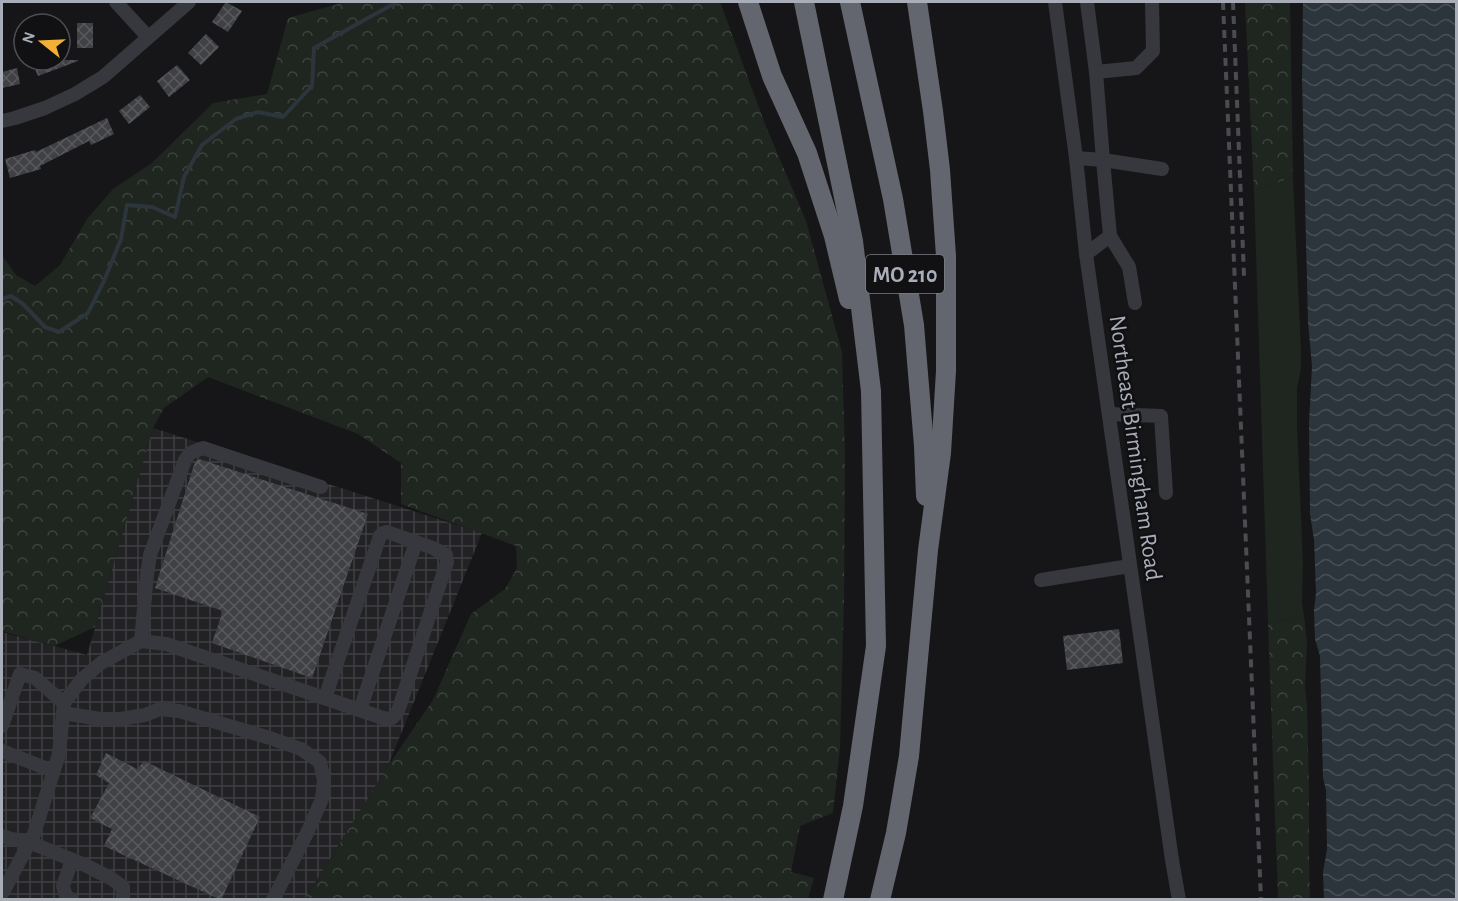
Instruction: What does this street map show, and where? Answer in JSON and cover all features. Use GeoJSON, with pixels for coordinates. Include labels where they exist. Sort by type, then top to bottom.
{"type":"FeatureCollection","features":[{"type":"Feature","properties":{"kind":"highway"},"geometry":{"type":"LineString","coordinates":[[748,2],[772,76],[807,153],[834,236],[871,391]]}},
{"type":"Feature","properties":{"kind":"highway","name":"MO 210"},"geometry":{"type":"LineString","coordinates":[[804,2],[853,241],[871,391],[876,646],[853,806],[832,900]]}},
{"type":"Feature","properties":{"kind":"highway","name":"MO 210"},"geometry":{"type":"LineString","coordinates":[[850,2],[893,199],[914,325],[924,446],[928,550],[909,756],[896,833],[880,900]]}},
{"type":"Feature","properties":{"kind":"highway"},"geometry":{"type":"LineString","coordinates":[[917,2],[940,170],[946,256],[946,371],[941,453],[928,550]]}},
{"type":"Feature","properties":{"kind":"street"},"geometry":{"type":"LineString","coordinates":[[116,2],[148,37]]}},
{"type":"Feature","properties":{"kind":"street"},"geometry":{"type":"LineString","coordinates":[[2,121],[45,108],[103,77],[189,2]]}},
{"type":"Feature","properties":{"kind":"street","name":"Northeast Birmingham Road"},"geometry":{"type":"LineString","coordinates":[[1055,2],[1086,254],[1179,900]]}},
{"type":"Feature","properties":{"kind":"street"},"geometry":{"type":"LineString","coordinates":[[1087,2],[1096,72],[1110,236],[1129,267],[1135,303]]}},
{"type":"Feature","properties":{"kind":"street"},"geometry":{"type":"LineString","coordinates":[[1096,72],[1137,68],[1153,51],[1152,2]]}},
{"type":"Feature","properties":{"kind":"street"},"geometry":{"type":"LineString","coordinates":[[1076,158],[1162,169]]}},
{"type":"Feature","properties":{"kind":"street"},"geometry":{"type":"LineString","coordinates":[[1086,254],[1110,236]]}},
{"type":"Feature","properties":{"kind":"street"},"geometry":{"type":"LineString","coordinates":[[1109,414],[1161,416],[1166,493]]}},
{"type":"Feature","properties":{"kind":"street"},"geometry":{"type":"LineString","coordinates":[[141,641],[150,555],[185,460],[190,453],[202,448],[321,486]]}},
{"type":"Feature","properties":{"kind":"street"},"geometry":{"type":"LineString","coordinates":[[2,894],[34,834],[59,754],[63,708],[82,679],[102,663],[141,641],[166,644],[360,710],[392,718],[400,705],[447,562],[446,555],[434,548],[387,532],[380,536],[325,698]]}},
{"type":"Feature","properties":{"kind":"street"},"geometry":{"type":"LineString","coordinates":[[360,710],[416,542]]}},
{"type":"Feature","properties":{"kind":"street"},"geometry":{"type":"LineString","coordinates":[[1041,580],[1130,566]]}},
{"type":"Feature","properties":{"kind":"street"},"geometry":{"type":"LineString","coordinates":[[2,726],[20,674],[35,678],[63,708],[100,719],[145,715],[160,709],[179,711],[301,749],[320,762],[324,781],[322,799],[273,900]]}},
{"type":"Feature","properties":{"kind":"street"},"geometry":{"type":"LineString","coordinates":[[2,751],[53,771]]}},
{"type":"Feature","properties":{"kind":"street"},"geometry":{"type":"LineString","coordinates":[[2,836],[29,842],[112,879],[123,887],[123,900]]}},
{"type":"Feature","properties":{"kind":"street"},"geometry":{"type":"LineString","coordinates":[[72,860],[63,886],[66,896],[72,900]]}},
{"type":"Feature","properties":{"kind":"shaded area"},"geometry":{"type":"Polygon","coordinates":[[[153,428],[482,533],[388,766],[305,899],[2,899],[2,632],[87,655],[153,428]]]}},
{"type":"Feature","properties":{"kind":"green space"},"geometry":{"type":"Polygon","coordinates":[[[345,2],[720,2],[765,124],[806,221],[842,352],[845,454],[840,748],[833,813],[800,826],[791,872],[814,878],[808,899],[305,899],[388,766],[433,700],[471,614],[505,589],[517,568],[516,546],[401,504],[401,463],[358,434],[208,377],[164,408],[153,428],[95,627],[54,646],[2,631],[2,255],[16,275],[35,286],[60,265],[87,219],[113,189],[152,163],[213,103],[267,94],[288,18],[345,2]]]}},
{"type":"Feature","properties":{"kind":"green space"},"geometry":{"type":"Polygon","coordinates":[[[1245,2],[1290,2],[1293,177],[1254,191],[1245,2]]]}},
{"type":"Feature","properties":{"kind":"green space"},"geometry":{"type":"Polygon","coordinates":[[[1293,177],[1301,350],[1301,368],[1297,389],[1297,425],[1304,616],[1268,624],[1254,191],[1293,177]]]}},
{"type":"Feature","properties":{"kind":"green space"},"geometry":{"type":"Polygon","coordinates":[[[1304,616],[1307,642],[1305,686],[1310,899],[1278,899],[1268,624],[1304,616]]]}},
{"type":"Feature","properties":{"kind":"water"},"geometry":{"type":"Polygon","coordinates":[[[1303,2],[1456,2],[1456,899],[1324,899],[1323,872],[1327,849],[1326,790],[1323,778],[1320,656],[1315,639],[1314,540],[1310,514],[1309,423],[1312,366],[1308,322],[1302,80],[1303,2]]]}},
{"type":"Feature","properties":{"kind":"building"},"geometry":{"type":"Polygon","coordinates":[[[226,2],[242,11],[228,32],[212,22],[226,2]]]}},
{"type":"Feature","properties":{"kind":"building"},"geometry":{"type":"Polygon","coordinates":[[[77,23],[93,23],[93,48],[77,48],[77,23]]]}},
{"type":"Feature","properties":{"kind":"building"},"geometry":{"type":"Polygon","coordinates":[[[206,34],[219,47],[201,65],[188,53],[206,34]]]}},
{"type":"Feature","properties":{"kind":"building"},"geometry":{"type":"Polygon","coordinates":[[[177,65],[190,80],[169,97],[157,81],[177,65]]]}},
{"type":"Feature","properties":{"kind":"building"},"geometry":{"type":"Polygon","coordinates":[[[12,69],[12,72],[18,72],[20,84],[2,88],[2,72],[12,69]]]}},
{"type":"Feature","properties":{"kind":"building"},"geometry":{"type":"Polygon","coordinates":[[[36,72],[49,72],[38,76],[36,72]]]}},
{"type":"Feature","properties":{"kind":"building"},"geometry":{"type":"Polygon","coordinates":[[[140,95],[150,107],[129,124],[119,111],[140,95]]]}},
{"type":"Feature","properties":{"kind":"building"},"geometry":{"type":"Polygon","coordinates":[[[107,118],[114,134],[91,145],[89,141],[40,166],[41,169],[10,178],[5,159],[35,150],[36,152],[107,118]]]}},
{"type":"Feature","properties":{"kind":"building"},"geometry":{"type":"Polygon","coordinates":[[[199,459],[368,514],[312,678],[212,643],[223,611],[155,588],[195,462],[199,459]]]}},
{"type":"Feature","properties":{"kind":"building"},"geometry":{"type":"Polygon","coordinates":[[[1119,629],[1123,663],[1067,670],[1063,636],[1119,629]]]}},
{"type":"Feature","properties":{"kind":"building"},"geometry":{"type":"Polygon","coordinates":[[[106,753],[137,769],[144,761],[260,817],[221,900],[104,846],[112,829],[90,818],[109,783],[96,775],[106,753]]]}},
{"type":"Feature","properties":{"kind":"waterway"},"geometry":{"type":"LineString","coordinates":[[2,299],[11,296],[23,304],[45,327],[59,332],[88,313],[121,239],[127,205],[152,207],[175,217],[184,177],[202,145],[236,119],[258,112],[283,117],[312,86],[314,48],[397,2]]}},
{"type":"Feature","properties":{"kind":"railway"},"geometry":{"type":"LineString","coordinates":[[1223,2],[1261,900]]}},
{"type":"Feature","properties":{"kind":"railway"},"geometry":{"type":"LineString","coordinates":[[1233,2],[1244,276]]}}]}
